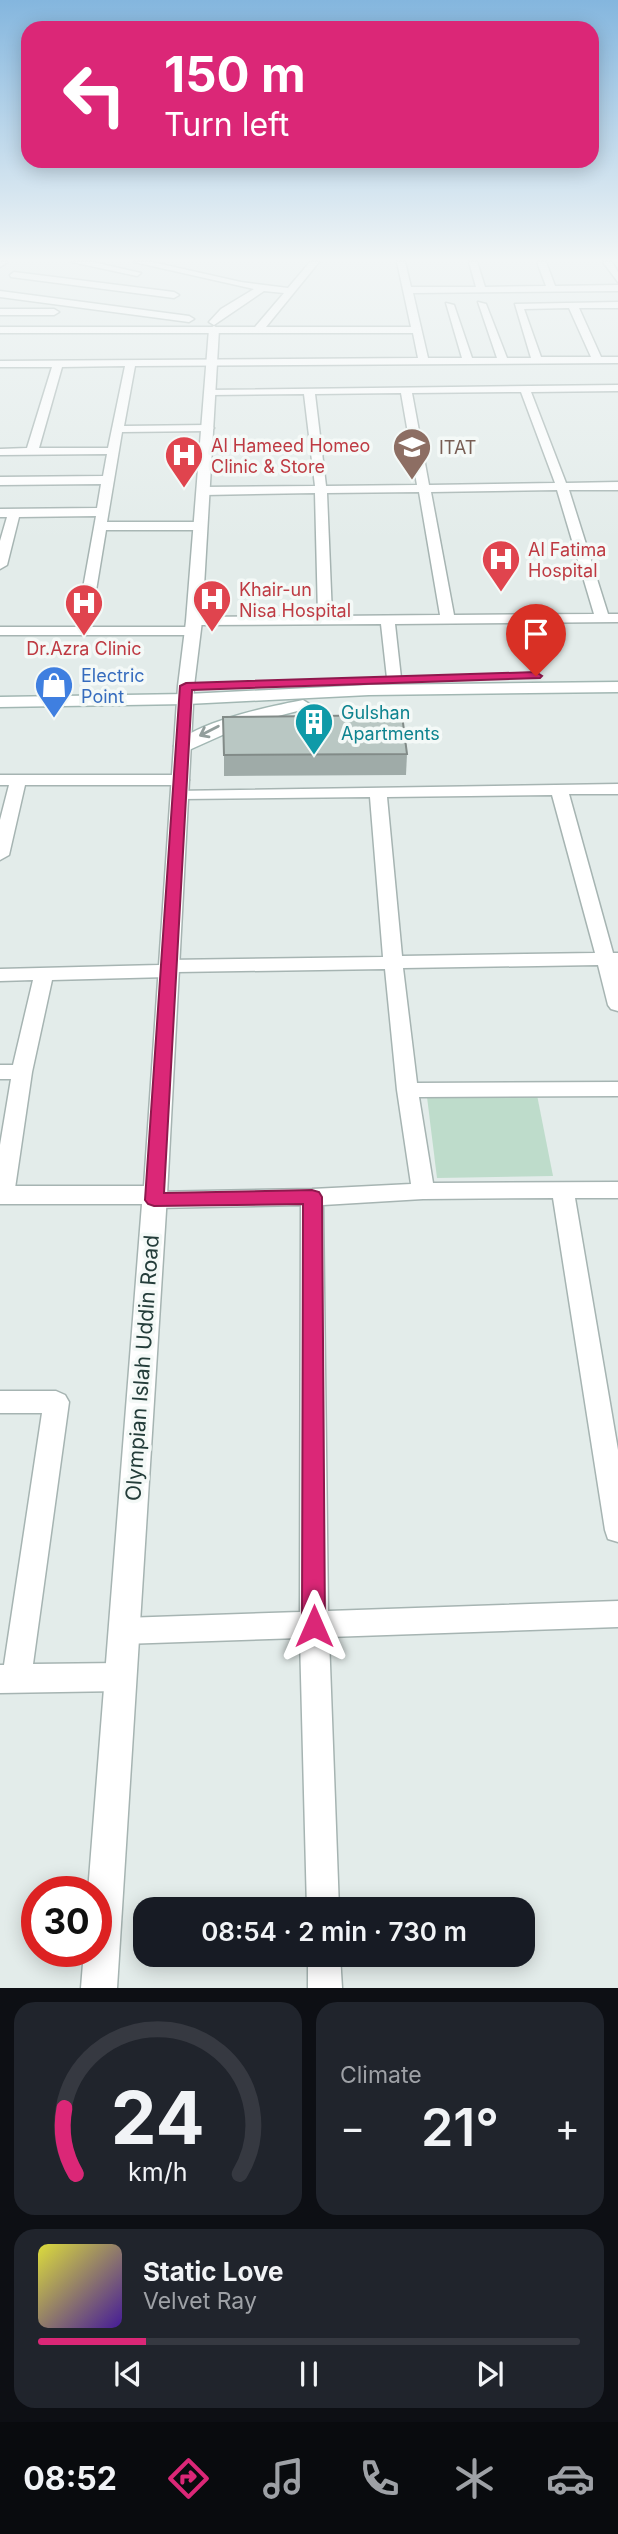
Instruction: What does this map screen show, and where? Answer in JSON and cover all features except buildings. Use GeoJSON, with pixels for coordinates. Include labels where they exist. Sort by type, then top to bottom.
{"type":"FeatureCollection","features":[{"type":"Feature","properties":{"kind":"street"},"geometry":{"type":"LineString","coordinates":[[0,364],[131,363],[166,355]]}},
{"type":"Feature","properties":{"kind":"street","name":"Olympian Islah Uddin Road"},"geometry":{"type":"LineString","coordinates":[[99,1988],[186,693],[214,355]]}},
{"type":"Feature","properties":{"kind":"street"},"geometry":{"type":"LineString","coordinates":[[352,355],[424,361],[618,360]]}},
{"type":"Feature","properties":{"kind":"street"},"geometry":{"type":"LineString","coordinates":[[423,355],[424,361]]}},
{"type":"Feature","properties":{"kind":"street"},"geometry":{"type":"LineString","coordinates":[[468,355],[468,361]]}},
{"type":"Feature","properties":{"kind":"street"},"geometry":{"type":"LineString","coordinates":[[498,355],[503,361]]}},
{"type":"Feature","properties":{"kind":"street"},"geometry":{"type":"LineString","coordinates":[[535,355],[537,361]]}},
{"type":"Feature","properties":{"kind":"street"},"geometry":{"type":"LineString","coordinates":[[596,355],[598,360]]}},
{"type":"Feature","properties":{"kind":"street"},"geometry":{"type":"LineString","coordinates":[[32,452],[58,363]]}},
{"type":"Feature","properties":{"kind":"street"},"geometry":{"type":"LineString","coordinates":[[82,631],[131,363]]}},
{"type":"Feature","properties":{"kind":"street"},"geometry":{"type":"LineString","coordinates":[[210,392],[618,388]]}},
{"type":"Feature","properties":{"kind":"street"},"geometry":{"type":"LineString","coordinates":[[525,389],[562,487],[602,618]]}},
{"type":"Feature","properties":{"kind":"street"},"geometry":{"type":"LineString","coordinates":[[406,390],[448,619]]}},
{"type":"Feature","properties":{"kind":"street"},"geometry":{"type":"LineString","coordinates":[[309,391],[321,490],[325,620]]}},
{"type":"Feature","properties":{"kind":"street"},"geometry":{"type":"LineString","coordinates":[[117,429],[208,429]]}},
{"type":"Feature","properties":{"kind":"street"},"geometry":{"type":"LineString","coordinates":[[0,452],[113,451]]}},
{"type":"Feature","properties":{"kind":"street"},"geometry":{"type":"LineString","coordinates":[[0,481],[109,480]]}},
{"type":"Feature","properties":{"kind":"street"},"geometry":{"type":"LineString","coordinates":[[204,491],[618,486]]}},
{"type":"Feature","properties":{"kind":"street"},"geometry":{"type":"LineString","coordinates":[[0,513],[102,512]]}},
{"type":"Feature","properties":{"kind":"street"},"geometry":{"type":"LineString","coordinates":[[0,565],[14,513]]}},
{"type":"Feature","properties":{"kind":"street"},"geometry":{"type":"LineString","coordinates":[[100,526],[201,526]]}},
{"type":"Feature","properties":{"kind":"street"},"geometry":{"type":"LineString","coordinates":[[0,631],[82,631],[325,620],[618,618]]}},
{"type":"Feature","properties":{"kind":"street"},"geometry":{"type":"LineString","coordinates":[[388,620],[394,678]]}},
{"type":"Feature","properties":{"kind":"street"},"geometry":{"type":"LineString","coordinates":[[0,702],[186,693],[394,678],[618,675]]}},
{"type":"Feature","properties":{"kind":"street"},"geometry":{"type":"LineString","coordinates":[[0,692],[186,693],[618,687]]}},
{"type":"Feature","properties":{"kind":"street"},"geometry":{"type":"LineString","coordinates":[[183,746],[213,728],[237,720],[369,690]]}},
{"type":"Feature","properties":{"kind":"street"},"geometry":{"type":"LineString","coordinates":[[0,855],[18,779]]}},
{"type":"Feature","properties":{"kind":"street"},"geometry":{"type":"LineString","coordinates":[[0,780],[377,792],[618,789]]}},
{"type":"Feature","properties":{"kind":"street"},"geometry":{"type":"LineString","coordinates":[[559,789],[612,959],[618,1005]]}},
{"type":"Feature","properties":{"kind":"street"},"geometry":{"type":"LineString","coordinates":[[377,792],[392,962],[407,1090],[423,1191]]}},
{"type":"Feature","properties":{"kind":"street"},"geometry":{"type":"LineString","coordinates":[[0,975],[392,962],[612,959]]}},
{"type":"Feature","properties":{"kind":"street"},"geometry":{"type":"LineString","coordinates":[[44,975],[22,1072],[2,1195],[312,1197],[423,1191],[618,1190]]}},
{"type":"Feature","properties":{"kind":"street"},"geometry":{"type":"LineString","coordinates":[[0,1072],[22,1072]]}},
{"type":"Feature","properties":{"kind":"street"},"geometry":{"type":"LineString","coordinates":[[407,1090],[618,1089]]}},
{"type":"Feature","properties":{"kind":"street"},"geometry":{"type":"LineString","coordinates":[[563,1191],[618,1530]]}},
{"type":"Feature","properties":{"kind":"street"},"geometry":{"type":"LineString","coordinates":[[312,1197],[314,1626],[323,1897]]}},
{"type":"Feature","properties":{"kind":"street"},"geometry":{"type":"LineString","coordinates":[[0,1402],[56,1402],[9,1678],[121,1677]]}},
{"type":"Feature","properties":{"kind":"street"},"geometry":{"type":"LineString","coordinates":[[123,1631],[618,1614]]}},
{"type":"Feature","properties":{"kind":"street"},"geometry":{"type":"LineString","coordinates":[[324,1967],[325,1988]]}},
{"type":"Feature","properties":{"kind":"green space"},"geometry":{"type":"Polygon","coordinates":[[[537,1095],[553,1176],[437,1178],[427,1097],[537,1095]]]}},
{"type":"Feature","properties":{"kind":"place","name":"ITAT"},"geometry":{"type":"Point","coordinates":[412,481]}},
{"type":"Feature","properties":{"kind":"place","name":"Al Hameed Homeo Clinic & Store"},"geometry":{"type":"Point","coordinates":[184,489]}},
{"type":"Feature","properties":{"kind":"place","name":"Al Fatima Hospital"},"geometry":{"type":"Point","coordinates":[501,593]}},
{"type":"Feature","properties":{"kind":"place","name":"Khair-un Nisa Hospital"},"geometry":{"type":"Point","coordinates":[212,633]}},
{"type":"Feature","properties":{"kind":"place","name":"Dr.Azra Clinic"},"geometry":{"type":"Point","coordinates":[84,637]}},
{"type":"Feature","properties":{"kind":"place","name":"Electric Point"},"geometry":{"type":"Point","coordinates":[54,719]}},
{"type":"Feature","properties":{"kind":"place","name":"Gulshan Apartments"},"geometry":{"type":"Point","coordinates":[314,756]}},
{"type":"Feature","properties":{"kind":"route"},"geometry":{"type":"LineString","coordinates":[[314,1626],[312,1197],[154,1200],[186,686],[536,676]]}}]}
